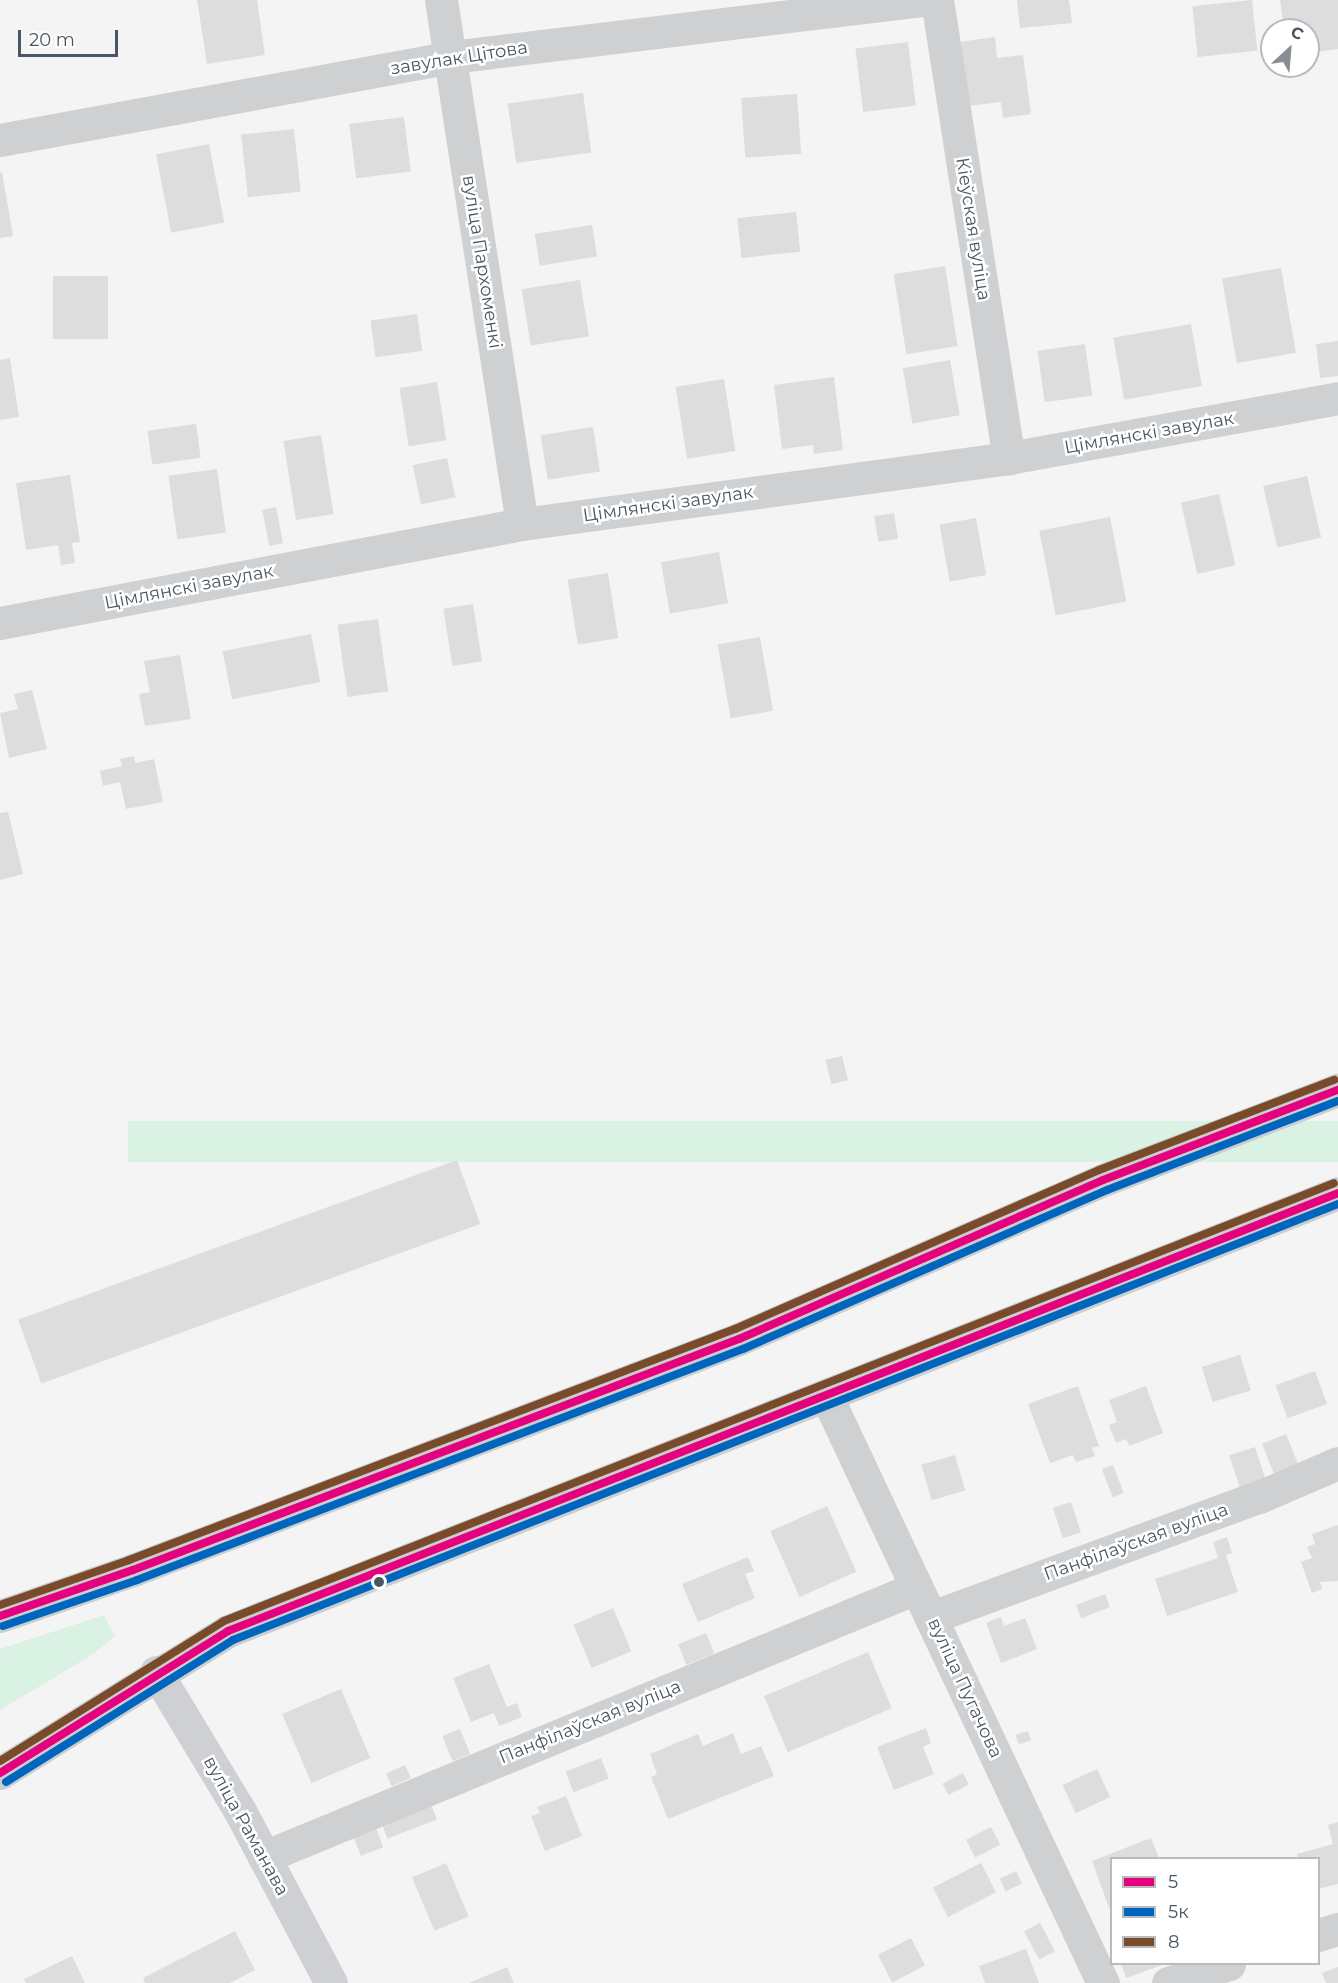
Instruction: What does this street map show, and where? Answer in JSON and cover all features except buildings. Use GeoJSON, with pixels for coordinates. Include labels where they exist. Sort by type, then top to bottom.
{"type":"FeatureCollection","features":[{"type":"Feature","properties":{"kind":"main road"},"geometry":{"type":"LineString","coordinates":[[0,1616],[133,1570],[739,1339],[1103,1180],[1338,1090]]}},
{"type":"Feature","properties":{"kind":"main road"},"geometry":{"type":"LineString","coordinates":[[0,1773],[156,1672],[228,1631],[1338,1193]]}},
{"type":"Feature","properties":{"kind":"main road","name":"вуліца Раманава"},"geometry":{"type":"LineString","coordinates":[[156,1672],[264,1857],[332,1983]]}},
{"type":"Feature","properties":{"kind":"street","name":"вуліца Пархоменкі"},"geometry":{"type":"LineString","coordinates":[[441,0],[522,524]]}},
{"type":"Feature","properties":{"kind":"street","name":"завулак Цітова"},"geometry":{"type":"LineString","coordinates":[[0,140],[451,57],[922,0]]}},
{"type":"Feature","properties":{"kind":"street","name":"Кіеўская вуліца"},"geometry":{"type":"LineString","coordinates":[[937,0],[1009,458]]}},
{"type":"Feature","properties":{"kind":"street","name":"Цімлянскі завулак"},"geometry":{"type":"LineString","coordinates":[[0,623],[522,524],[1009,458],[1338,398]]}},
{"type":"Feature","properties":{"kind":"street","name":"вуліца Пугачова"},"geometry":{"type":"LineString","coordinates":[[826,1395],[1103,1983]]}},
{"type":"Feature","properties":{"kind":"street","name":"Панфілаўская вуліца"},"geometry":{"type":"LineString","coordinates":[[932,1617],[1259,1497],[1338,1463]]}},
{"type":"Feature","properties":{"kind":"street","name":"Панфілаўская вуліца"},"geometry":{"type":"LineString","coordinates":[[264,1857],[916,1588]]}},
{"type":"Feature","properties":{"kind":"street"},"geometry":{"type":"LineString","coordinates":[[1320,1934],[1338,1929]]}},
{"type":"Feature","properties":{"kind":"street"},"geometry":{"type":"LineString","coordinates":[[1168,1983],[1226,1965]]}},
{"type":"Feature","properties":{"kind":"green space"},"geometry":{"type":"Polygon","coordinates":[[[128,1121],[1338,1121],[1338,1162],[128,1162],[128,1121]]]}},
{"type":"Feature","properties":{"kind":"green space"},"geometry":{"type":"Polygon","coordinates":[[[104,1615],[115,1636],[92,1655],[0,1710],[0,1649],[104,1615]]]}},
{"type":"Feature","properties":{"kind":"transit line","name":"8"},"geometry":{"type":"LineString","coordinates":[[0,1605],[129,1560],[735,1329],[1099,1170],[1334,1080]]}},
{"type":"Feature","properties":{"kind":"transit line","name":"5"},"geometry":{"type":"LineString","coordinates":[[0,1616],[133,1570],[739,1339],[1103,1180],[1338,1090]]}},
{"type":"Feature","properties":{"kind":"transit line","name":"5к"},"geometry":{"type":"LineString","coordinates":[[3,1626],[137,1580],[743,1349],[1107,1190],[1338,1101]]}},
{"type":"Feature","properties":{"kind":"transit line","name":"8"},"geometry":{"type":"LineString","coordinates":[[0,1761],[224,1621],[1334,1183]]}},
{"type":"Feature","properties":{"kind":"transit line","name":"5"},"geometry":{"type":"LineString","coordinates":[[0,1773],[228,1631],[1338,1193]]}},
{"type":"Feature","properties":{"kind":"transit line","name":"5к"},"geometry":{"type":"LineString","coordinates":[[6,1782],[233,1640],[1338,1204]]}}]}
